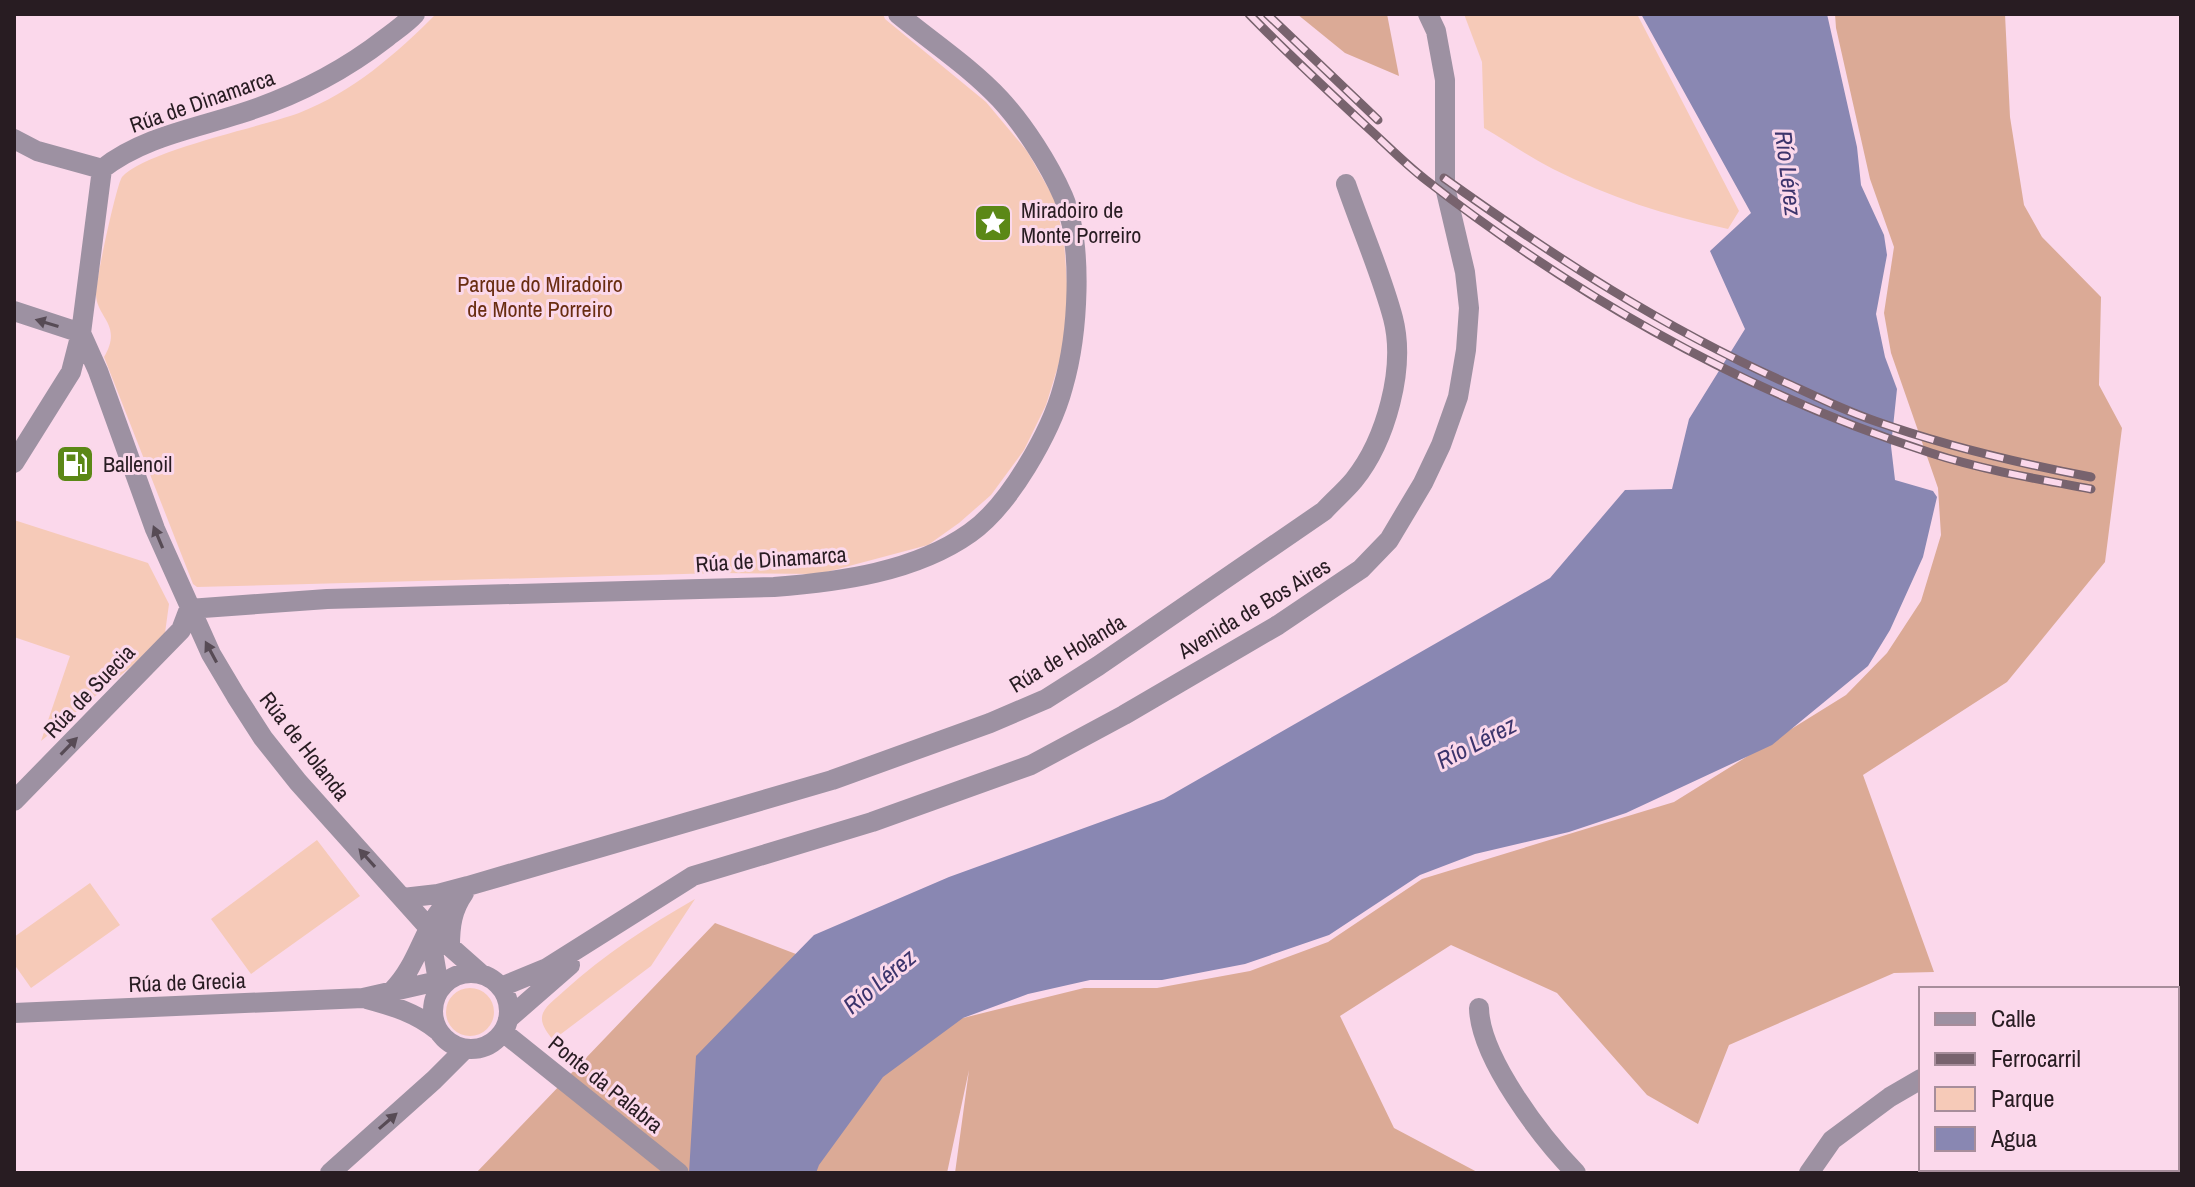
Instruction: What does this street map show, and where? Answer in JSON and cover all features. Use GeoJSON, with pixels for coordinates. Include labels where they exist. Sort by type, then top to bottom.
{"type":"FeatureCollection","features":[{"type":"Feature","properties":{"kind":"street","name":"Rúa de Dinamarca"},"geometry":{"type":"LineString","coordinates":[[102,169],[120,155],[160,138],[308,89],[360,58],[415,14]]}},
{"type":"Feature","properties":{"kind":"street","name":"Rúa de Dinamarca"},"geometry":{"type":"LineString","coordinates":[[189,609],[327,599],[774,587],[835,582],[884,571],[928,555],[970,533],[1002,504],[1034,454],[1063,388],[1077,306],[1075,248],[1064,198],[1058,186],[1046,163],[1001,100],[957,60],[898,14]]}},
{"type":"Feature","properties":{"kind":"street","name":"Avenida de Bos Aires"},"geometry":{"type":"LineString","coordinates":[[501,987],[547,968],[693,876],[872,822],[1031,765],[1278,625],[1361,569],[1389,540],[1423,483],[1441,445],[1458,397],[1466,350],[1469,308],[1465,272],[1445,187],[1445,80],[1436,31],[1428,14]]}},
{"type":"Feature","properties":{"kind":"street"},"geometry":{"type":"LineString","coordinates":[[14,139],[37,151],[102,169],[81,333],[71,372],[14,463]]}},
{"type":"Feature","properties":{"kind":"street","name":"Rúa de Holanda"},"geometry":{"type":"LineString","coordinates":[[403,898],[438,894],[468,886],[832,780],[990,723],[1046,699],[1098,666],[1324,511],[1355,480],[1378,438],[1391,398],[1398,359],[1393,319],[1346,184]]}},
{"type":"Feature","properties":{"kind":"street"},"geometry":{"type":"LineString","coordinates":[[14,311],[81,333]]}},
{"type":"Feature","properties":{"kind":"street","name":"Rúa de Holanda"},"geometry":{"type":"LineString","coordinates":[[81,333],[98,371],[155,529],[189,609],[211,654],[263,738],[298,782],[429,928],[481,974]]}},
{"type":"Feature","properties":{"kind":"street","name":"Rúa de Suecia"},"geometry":{"type":"LineString","coordinates":[[14,801],[181,630],[189,609]]}},
{"type":"Feature","properties":{"kind":"street"},"geometry":{"type":"LineString","coordinates":[[450,946],[455,905],[468,886]]}},
{"type":"Feature","properties":{"kind":"street","name":"Rúa de Holanda"},"geometry":{"type":"LineString","coordinates":[[429,928],[448,899],[468,886]]}},
{"type":"Feature","properties":{"kind":"street","name":"Avenida de Bos Aires"},"geometry":{"type":"LineString","coordinates":[[505,1026],[631,914]]}},
{"type":"Feature","properties":{"kind":"street"},"geometry":{"type":"LineString","coordinates":[[429,928],[437,975],[443,985]]}},
{"type":"Feature","properties":{"kind":"street"},"geometry":{"type":"LineString","coordinates":[[393,990],[414,962],[429,928]]}},
{"type":"Feature","properties":{"kind":"street"},"geometry":{"type":"LineString","coordinates":[[460,974],[481,974],[501,987],[509,1008],[505,1026],[488,1045],[465,1049],[454,1046],[437,1030],[432,1006],[443,985],[460,974]]}},
{"type":"Feature","properties":{"kind":"street","name":"Rúa de Grecia"},"geometry":{"type":"LineString","coordinates":[[14,1013],[363,998],[429,983],[443,985]]}},
{"type":"Feature","properties":{"kind":"street","name":"Rúa de Grecia"},"geometry":{"type":"LineString","coordinates":[[363,998],[395,1006],[423,1019],[437,1030]]}},
{"type":"Feature","properties":{"kind":"street"},"geometry":{"type":"LineString","coordinates":[[1479,1008],[1479,1020],[1490,1049],[1514,1093],[1547,1143],[1576,1173]]}},
{"type":"Feature","properties":{"kind":"street","name":"Ponte da Palabra"},"geometry":{"type":"LineString","coordinates":[[505,1026],[543,1064],[679,1173]]}},
{"type":"Feature","properties":{"kind":"street"},"geometry":{"type":"LineString","coordinates":[[330,1173],[465,1049]]}},
{"type":"Feature","properties":{"kind":"street"},"geometry":{"type":"LineString","coordinates":[[1809,1173],[1832,1140],[1890,1097],[1919,1080]]}},
{"type":"Feature","properties":{"kind":"green space","name":"Parque do Miradoiro de Monte Porreiro"},"geometry":{"type":"Polygon","coordinates":[[[436,14],[883,14],[885,19],[986,102],[1027,151],[1055,200],[1064,241],[1068,297],[1063,350],[1046,405],[1024,450],[991,495],[928,545],[819,574],[720,573],[197,587],[193,584],[104,357],[111,337],[110,329],[96,295],[119,183],[134,167],[154,158],[299,113],[338,94],[373,71],[436,14]]]}},
{"type":"Feature","properties":{"kind":"green space"},"geometry":{"type":"Polygon","coordinates":[[[1464,14],[1637,14],[1739,211],[1728,229],[1661,212],[1595,188],[1544,164],[1484,128],[1482,62],[1464,14]]]}},
{"type":"Feature","properties":{"kind":"green space"},"geometry":{"type":"Polygon","coordinates":[[[14,520],[148,563],[169,604],[165,633],[133,665],[41,741],[70,656],[14,637],[14,520]]]}},
{"type":"Feature","properties":{"kind":"green space"},"geometry":{"type":"Polygon","coordinates":[[[317,840],[360,896],[251,974],[211,919],[317,840]]]}},
{"type":"Feature","properties":{"kind":"green space"},"geometry":{"type":"Polygon","coordinates":[[[90,883],[120,925],[31,988],[14,964],[14,937],[90,883]]]}},
{"type":"Feature","properties":{"kind":"green space"},"geometry":{"type":"Polygon","coordinates":[[[695,899],[651,966],[553,1040],[542,1020],[550,1004],[611,953],[695,899]]]}},
{"type":"Feature","properties":{"kind":"green space"},"geometry":{"type":"Polygon","coordinates":[[[470,988],[487,995],[494,1012],[487,1029],[470,1036],[453,1029],[446,1012],[453,995],[470,988]]]}},
{"type":"Feature","properties":{"kind":"shaded area"},"geometry":{"type":"Polygon","coordinates":[[[1297,14],[1387,14],[1399,76],[1345,53],[1297,14]]]}},
{"type":"Feature","properties":{"kind":"shaded area"},"geometry":{"type":"Polygon","coordinates":[[[1835,14],[2005,14],[2010,117],[2024,205],[2042,237],[2101,297],[2099,385],[2122,428],[2105,562],[2007,682],[1863,775],[1934,972],[1894,973],[1729,1045],[1698,1124],[1647,1095],[1557,993],[1451,945],[1340,1016],[1394,1128],[1479,1173],[955,1173],[969,1070],[947,1173],[476,1173],[715,923],[963,1018],[1084,988],[1157,988],[1250,971],[1328,942],[1422,879],[1674,802],[1846,695],[1887,653],[1921,601],[1941,535],[1938,488],[1891,353],[1884,313],[1894,247],[1870,179],[1835,14]]]}},
{"type":"Feature","properties":{"kind":"water","name":"Río Lérez"},"geometry":{"type":"Polygon","coordinates":[[[1641,14],[1827,14],[1857,147],[1861,185],[1884,235],[1887,255],[1876,314],[1885,357],[1897,389],[1891,446],[1895,480],[1933,491],[1937,497],[1923,557],[1890,630],[1868,666],[1772,745],[1626,813],[1569,832],[1475,854],[1420,875],[1329,935],[1245,964],[1162,980],[1090,980],[1028,994],[963,1018],[883,1077],[816,1173],[689,1173],[696,1056],[814,935],[949,877],[1164,799],[1550,578],[1625,490],[1672,489],[1689,419],[1745,329],[1710,251],[1751,213],[1641,14]]]}},
{"type":"Feature","properties":{"kind":"railway"},"geometry":{"type":"LineString","coordinates":[[1249,14],[1426,180],[1543,264],[1666,338],[1731,372],[1863,429],[1970,464],[2091,489]]}},
{"type":"Feature","properties":{"kind":"railway"},"geometry":{"type":"LineString","coordinates":[[1267,14],[1378,120]]}},
{"type":"Feature","properties":{"kind":"railway"},"geometry":{"type":"LineString","coordinates":[[1444,178],[1570,264],[1655,316],[1812,395],[1864,417],[1928,438],[2009,460],[2091,477]]}},
{"type":"Feature","properties":{"kind":"place","name":"Miradoiro de Monte Porreiro"},"geometry":{"type":"Point","coordinates":[993,223]}},
{"type":"Feature","properties":{"kind":"place","name":"Ballenoil"},"geometry":{"type":"Point","coordinates":[75,464]}}]}
